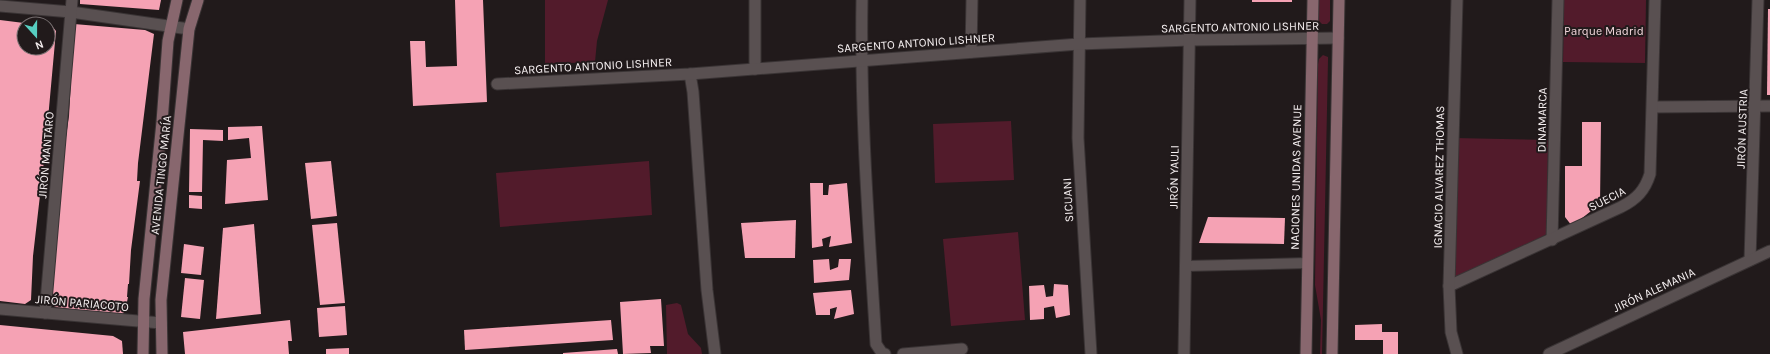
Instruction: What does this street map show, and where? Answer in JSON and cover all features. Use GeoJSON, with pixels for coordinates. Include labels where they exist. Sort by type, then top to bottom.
{"type":"FeatureCollection","features":[{"type":"Feature","properties":{"kind":"main road","name":"AVENIDA TINGO MARÍA"},"geometry":{"type":"LineString","coordinates":[[143,354],[143,321],[170,25],[177,0]]}},
{"type":"Feature","properties":{"kind":"main road","name":"AVENIDA TINGO MARÍA"},"geometry":{"type":"LineString","coordinates":[[162,354],[161,300],[189,29],[198,0]]}},
{"type":"Feature","properties":{"kind":"main road","name":"NACIONES UNIDAS AVENUE"},"geometry":{"type":"LineString","coordinates":[[1306,354],[1313,0]]}},
{"type":"Feature","properties":{"kind":"main road"},"geometry":{"type":"LineString","coordinates":[[1332,354],[1339,0]]}},
{"type":"Feature","properties":{"kind":"street","name":"JIRÓN MANTARO"},"geometry":{"type":"LineString","coordinates":[[45,313],[72,0]]}},
{"type":"Feature","properties":{"kind":"street"},"geometry":{"type":"LineString","coordinates":[[755,0],[755,69]]}},
{"type":"Feature","properties":{"kind":"street"},"geometry":{"type":"LineString","coordinates":[[862,0],[861,60],[865,177],[876,344],[882,353],[885,354]]}},
{"type":"Feature","properties":{"kind":"street"},"geometry":{"type":"LineString","coordinates":[[971,52],[972,0]]}},
{"type":"Feature","properties":{"kind":"street","name":"SICUANI"},"geometry":{"type":"LineString","coordinates":[[1080,0],[1078,138],[1091,354]]}},
{"type":"Feature","properties":{"kind":"street","name":"JIRÓN YAULI"},"geometry":{"type":"LineString","coordinates":[[1184,354],[1190,0]]}},
{"type":"Feature","properties":{"kind":"street","name":"IGNACIO ALVAREZ THOMAS"},"geometry":{"type":"LineString","coordinates":[[1456,354],[1451,332],[1449,286],[1457,0]]}},
{"type":"Feature","properties":{"kind":"street","name":"DINAMARCA"},"geometry":{"type":"LineString","coordinates":[[1552,240],[1558,0]]}},
{"type":"Feature","properties":{"kind":"street","name":"SUECIA"},"geometry":{"type":"LineString","coordinates":[[1449,286],[1552,240],[1627,204],[1641,194],[1647,184],[1650,174],[1655,0]]}},
{"type":"Feature","properties":{"kind":"street","name":"JIRÓN AUSTRIA"},"geometry":{"type":"LineString","coordinates":[[1750,260],[1756,106],[1758,0]]}},
{"type":"Feature","properties":{"kind":"street"},"geometry":{"type":"LineString","coordinates":[[0,6],[71,12],[170,25],[189,29]]}},
{"type":"Feature","properties":{"kind":"street","name":"SARGENTO ANTONIO LISHNER"},"geometry":{"type":"LineString","coordinates":[[497,84],[690,74],[1080,44],[1190,40],[1338,38]]}},
{"type":"Feature","properties":{"kind":"street"},"geometry":{"type":"LineString","coordinates":[[690,74],[693,92],[707,290],[715,354]]}},
{"type":"Feature","properties":{"kind":"street"},"geometry":{"type":"LineString","coordinates":[[1653,107],[1770,106]]}},
{"type":"Feature","properties":{"kind":"street","name":"JIRÓN ALEMANIA"},"geometry":{"type":"LineString","coordinates":[[1549,354],[1770,251]]}},
{"type":"Feature","properties":{"kind":"street"},"geometry":{"type":"LineString","coordinates":[[1185,266],[1308,263]]}},
{"type":"Feature","properties":{"kind":"street","name":"JIRÓN PARIACOTO"},"geometry":{"type":"LineString","coordinates":[[0,309],[161,323]]}},
{"type":"Feature","properties":{"kind":"street"},"geometry":{"type":"LineString","coordinates":[[903,354],[962,349]]}},
{"type":"Feature","properties":{"kind":"green space"},"geometry":{"type":"Polygon","coordinates":[[[545,0],[608,0],[597,41],[595,62],[545,64],[545,0]]]}},
{"type":"Feature","properties":{"kind":"green space"},"geometry":{"type":"Polygon","coordinates":[[[1319,0],[1330,0],[1330,21],[1327,24],[1322,24],[1319,21],[1319,0]]]}},
{"type":"Feature","properties":{"kind":"green space","name":"Parque Madrid"},"geometry":{"type":"Polygon","coordinates":[[[1564,0],[1646,0],[1645,63],[1563,62],[1564,0]]]}},
{"type":"Feature","properties":{"kind":"green space"},"geometry":{"type":"Polygon","coordinates":[[[1323,55],[1328,57],[1328,60],[1322,354],[1320,354],[1321,320],[1315,285],[1318,64],[1319,59],[1323,55]]]}},
{"type":"Feature","properties":{"kind":"green space"},"geometry":{"type":"Polygon","coordinates":[[[1011,121],[1014,180],[935,183],[933,124],[1011,121]]]}},
{"type":"Feature","properties":{"kind":"green space"},"geometry":{"type":"Polygon","coordinates":[[[1454,138],[1548,140],[1547,234],[1450,285],[1454,138]]]}},
{"type":"Feature","properties":{"kind":"green space"},"geometry":{"type":"Polygon","coordinates":[[[649,161],[652,215],[500,227],[496,173],[649,161]]]}},
{"type":"Feature","properties":{"kind":"green space"},"geometry":{"type":"Polygon","coordinates":[[[1018,232],[1025,320],[951,326],[943,239],[1018,232]]]}},
{"type":"Feature","properties":{"kind":"green space"},"geometry":{"type":"Polygon","coordinates":[[[677,303],[681,305],[688,334],[701,348],[702,354],[667,354],[666,305],[677,303]]]}},
{"type":"Feature","properties":{"kind":"building"},"geometry":{"type":"Polygon","coordinates":[[[80,0],[161,0],[159,10],[80,4],[80,0]]]}},
{"type":"Feature","properties":{"kind":"building"},"geometry":{"type":"Polygon","coordinates":[[[455,0],[483,0],[487,102],[413,106],[410,41],[425,41],[426,67],[457,66],[455,0]]]}},
{"type":"Feature","properties":{"kind":"building"},"geometry":{"type":"Polygon","coordinates":[[[1252,0],[1292,0],[1292,2],[1252,2],[1252,0]]]}},
{"type":"Feature","properties":{"kind":"building"},"geometry":{"type":"Polygon","coordinates":[[[1768,9],[1770,9],[1770,95],[1767,95],[1768,9]]]}},
{"type":"Feature","properties":{"kind":"building"},"geometry":{"type":"Polygon","coordinates":[[[0,20],[16,22],[16,56],[54,56],[45,152],[33,256],[31,300],[25,304],[0,301],[0,20]]]}},
{"type":"Feature","properties":{"kind":"building"},"geometry":{"type":"Polygon","coordinates":[[[74,24],[145,30],[154,34],[138,163],[137,181],[140,181],[131,250],[128,297],[125,312],[121,315],[55,307],[49,302],[62,165],[69,116],[74,24]]]}},
{"type":"Feature","properties":{"kind":"building"},"geometry":{"type":"Polygon","coordinates":[[[1582,122],[1601,122],[1600,204],[1572,226],[1565,217],[1565,166],[1582,166],[1582,122]]]}},
{"type":"Feature","properties":{"kind":"building"},"geometry":{"type":"Polygon","coordinates":[[[262,126],[268,200],[225,204],[227,160],[251,158],[249,138],[228,140],[228,127],[262,126]]]}},
{"type":"Feature","properties":{"kind":"building"},"geometry":{"type":"Polygon","coordinates":[[[190,129],[223,130],[223,141],[203,140],[202,192],[189,192],[190,129]]]}},
{"type":"Feature","properties":{"kind":"building"},"geometry":{"type":"Polygon","coordinates":[[[331,161],[337,216],[311,219],[305,163],[331,161]]]}},
{"type":"Feature","properties":{"kind":"building"},"geometry":{"type":"Polygon","coordinates":[[[810,183],[823,183],[823,195],[828,195],[829,185],[847,183],[852,243],[829,247],[831,236],[822,239],[823,246],[812,248],[810,183]]]}},
{"type":"Feature","properties":{"kind":"building"},"geometry":{"type":"Polygon","coordinates":[[[189,195],[202,196],[202,209],[189,208],[189,195]]]}},
{"type":"Feature","properties":{"kind":"building"},"geometry":{"type":"Polygon","coordinates":[[[1208,217],[1285,218],[1284,244],[1199,243],[1208,217]]]}},
{"type":"Feature","properties":{"kind":"building"},"geometry":{"type":"Polygon","coordinates":[[[796,220],[795,258],[745,258],[741,223],[796,220]]]}},
{"type":"Feature","properties":{"kind":"building"},"geometry":{"type":"Polygon","coordinates":[[[337,223],[345,303],[320,305],[312,225],[337,223]]]}},
{"type":"Feature","properties":{"kind":"building"},"geometry":{"type":"Polygon","coordinates":[[[254,224],[261,314],[216,319],[223,228],[254,224]]]}},
{"type":"Feature","properties":{"kind":"building"},"geometry":{"type":"Polygon","coordinates":[[[184,244],[204,247],[201,275],[181,273],[184,244]]]}},
{"type":"Feature","properties":{"kind":"building"},"geometry":{"type":"Polygon","coordinates":[[[829,259],[830,270],[838,267],[839,259],[851,259],[849,280],[814,283],[813,260],[829,259]]]}},
{"type":"Feature","properties":{"kind":"building"},"geometry":{"type":"Polygon","coordinates":[[[185,278],[204,280],[200,319],[181,317],[185,278]]]}},
{"type":"Feature","properties":{"kind":"building"},"geometry":{"type":"Polygon","coordinates":[[[1054,284],[1068,285],[1070,315],[1056,318],[1054,306],[1044,308],[1044,319],[1030,320],[1029,286],[1044,285],[1046,297],[1053,296],[1054,284]]]}},
{"type":"Feature","properties":{"kind":"building"},"geometry":{"type":"Polygon","coordinates":[[[851,290],[854,314],[834,319],[837,307],[830,309],[830,315],[816,315],[813,293],[851,290]]]}},
{"type":"Feature","properties":{"kind":"building"},"geometry":{"type":"Polygon","coordinates":[[[661,299],[664,346],[650,346],[651,353],[623,354],[620,302],[661,299]]]}},
{"type":"Feature","properties":{"kind":"building"},"geometry":{"type":"Polygon","coordinates":[[[345,306],[347,335],[319,337],[317,308],[345,306]]]}},
{"type":"Feature","properties":{"kind":"building"},"geometry":{"type":"Polygon","coordinates":[[[290,320],[292,341],[288,341],[289,354],[185,354],[183,332],[290,320]]]}},
{"type":"Feature","properties":{"kind":"building"},"geometry":{"type":"Polygon","coordinates":[[[611,320],[613,340],[465,350],[464,330],[611,320]]]}},
{"type":"Feature","properties":{"kind":"building"},"geometry":{"type":"Polygon","coordinates":[[[1382,324],[1382,332],[1398,332],[1398,354],[1383,354],[1383,340],[1355,340],[1355,325],[1382,324]]]}},
{"type":"Feature","properties":{"kind":"building"},"geometry":{"type":"Polygon","coordinates":[[[0,325],[113,336],[122,341],[123,354],[0,354],[0,325]]]}},
{"type":"Feature","properties":{"kind":"building"},"geometry":{"type":"Polygon","coordinates":[[[349,348],[349,354],[326,354],[326,349],[349,348]]]}},
{"type":"Feature","properties":{"kind":"building"},"geometry":{"type":"Polygon","coordinates":[[[617,349],[618,354],[563,354],[563,353],[617,349]]]}}]}
